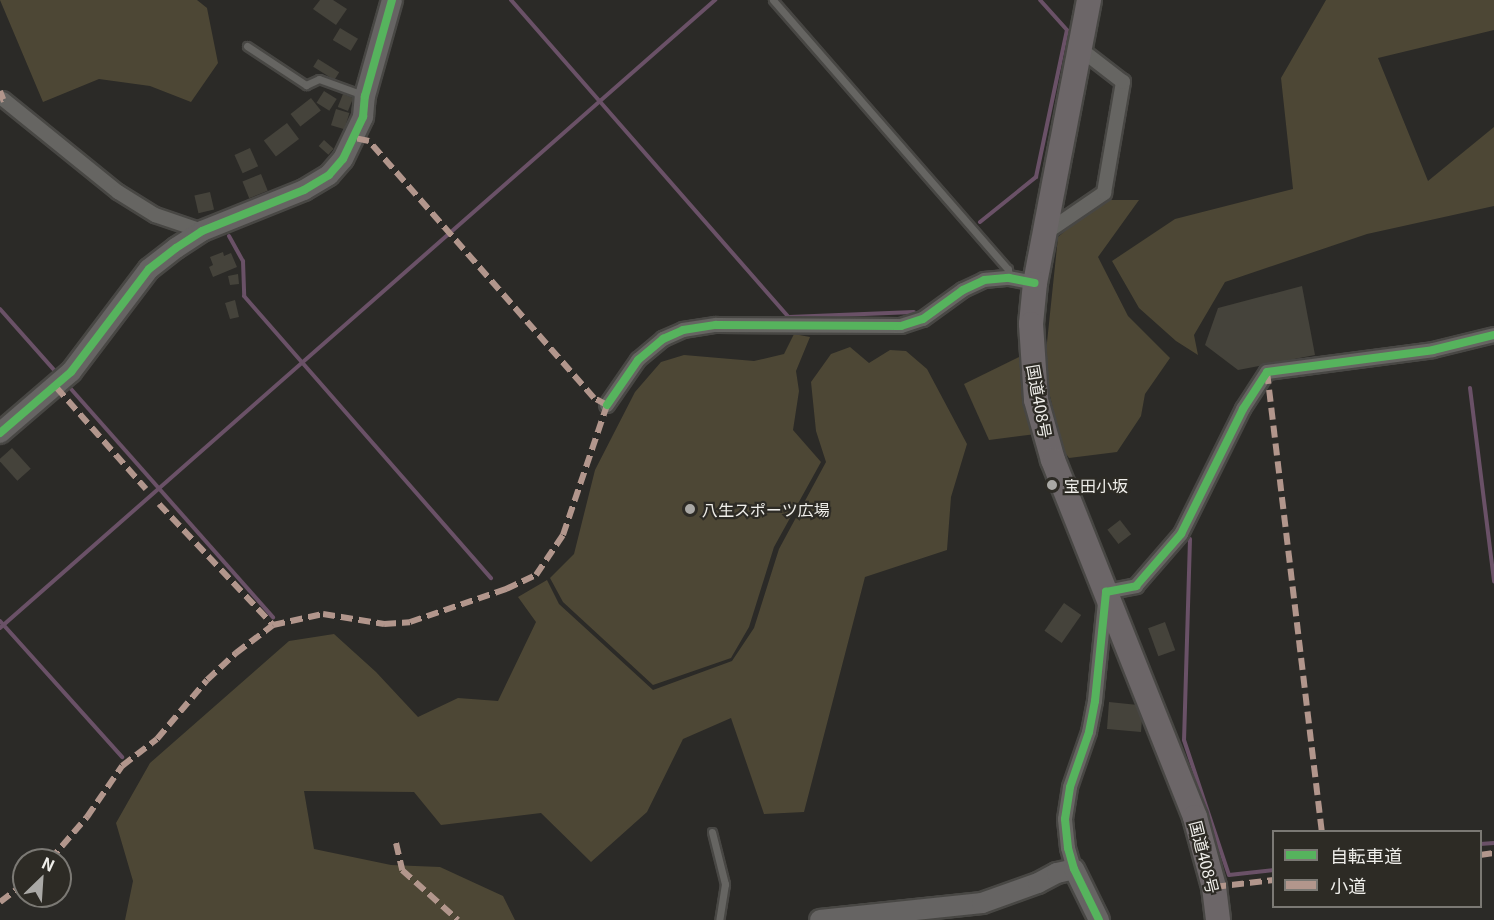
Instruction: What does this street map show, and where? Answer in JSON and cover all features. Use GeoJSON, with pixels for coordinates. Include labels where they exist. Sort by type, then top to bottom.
{"type":"FeatureCollection","features":[{"type":"Feature","properties":{"kind":"highway","name":"国道408号"},"geometry":{"type":"LineString","coordinates":[[1089,0],[1035,283],[1031,324],[1032,361],[1042,427],[1195,817],[1214,887],[1218,920]]}},
{"type":"Feature","properties":{"kind":"street"},"geometry":{"type":"LineString","coordinates":[[0,433],[71,372],[149,269],[202,231],[304,190],[329,175],[343,159],[363,117],[365,96],[392,0]]}},
{"type":"Feature","properties":{"kind":"street"},"geometry":{"type":"LineString","coordinates":[[1044,234],[1104,193],[1123,82],[1079,48]]}},
{"type":"Feature","properties":{"kind":"street"},"geometry":{"type":"LineString","coordinates":[[3,99],[118,192],[155,215],[202,231]]}},
{"type":"Feature","properties":{"kind":"street"},"geometry":{"type":"LineString","coordinates":[[607,405],[624,377],[644,354],[663,339],[683,330],[716,325],[900,326],[923,319],[963,290],[984,280],[1009,278],[1035,283]]}},
{"type":"Feature","properties":{"kind":"street"},"geometry":{"type":"LineString","coordinates":[[1099,920],[1074,870],[1068,848],[1065,819],[1070,787],[1089,732],[1095,701],[1106,592],[1136,586],[1181,534],[1243,409],[1267,372],[1433,350],[1494,335]]}},
{"type":"Feature","properties":{"kind":"street"},"geometry":{"type":"LineString","coordinates":[[820,920],[945,914],[1038,883],[1057,873],[1074,870]]}},
{"type":"Feature","properties":{"kind":"lane"},"geometry":{"type":"LineString","coordinates":[[773,0],[1008,269],[1009,278]]}},
{"type":"Feature","properties":{"kind":"lane"},"geometry":{"type":"LineString","coordinates":[[247,46],[306,85],[319,79],[365,96]]}},
{"type":"Feature","properties":{"kind":"lane"},"geometry":{"type":"LineString","coordinates":[[712,832],[725,884],[719,920]]}},
{"type":"Feature","properties":{"kind":"shaded area"},"geometry":{"type":"Polygon","coordinates":[[[0,0],[197,0],[207,8],[218,63],[191,102],[150,86],[99,79],[43,102],[0,0]]]}},
{"type":"Feature","properties":{"kind":"shaded area"},"geometry":{"type":"Polygon","coordinates":[[[1326,0],[1494,0],[1494,30],[1378,58],[1428,181],[1494,127],[1494,206],[1367,234],[1225,282],[1194,335],[1198,355],[1176,341],[1139,308],[1112,261],[1175,219],[1293,189],[1281,78],[1326,0]]]}},
{"type":"Feature","properties":{"kind":"shaded area"},"geometry":{"type":"Polygon","coordinates":[[[1100,200],[1139,200],[1098,257],[1128,316],[1170,358],[1145,394],[1141,416],[1117,452],[1069,458],[1063,450],[1049,392],[1046,352],[1058,237],[1100,200]]]}},
{"type":"Feature","properties":{"kind":"shaded area","name":"八生スポーツ広場"},"geometry":{"type":"Polygon","coordinates":[[[794,334],[810,337],[796,371],[799,391],[793,430],[821,462],[774,547],[749,627],[731,658],[653,685],[563,602],[550,578],[574,554],[595,470],[635,392],[661,362],[684,355],[754,361],[784,354],[794,334]]]}},
{"type":"Feature","properties":{"kind":"shaded area"},"geometry":{"type":"Polygon","coordinates":[[[850,347],[869,363],[890,350],[906,351],[927,369],[967,444],[951,497],[947,550],[865,577],[804,812],[764,814],[731,718],[683,739],[647,812],[591,862],[541,813],[441,825],[414,792],[304,791],[314,849],[391,865],[440,867],[503,896],[515,920],[125,920],[133,881],[116,823],[150,763],[289,641],[334,634],[376,672],[418,717],[458,698],[498,701],[536,622],[518,597],[547,580],[559,604],[653,690],[732,661],[754,628],[779,549],[826,462],[816,431],[811,382],[831,354],[850,347]]]}},
{"type":"Feature","properties":{"kind":"shaded area"},"geometry":{"type":"Polygon","coordinates":[[[1019,357],[1036,434],[989,440],[964,384],[1019,357]]]}},
{"type":"Feature","properties":{"kind":"building"},"geometry":{"type":"Polygon","coordinates":[[[320,0],[333,0],[347,9],[336,25],[313,9],[320,0]]]}},
{"type":"Feature","properties":{"kind":"building"},"geometry":{"type":"Polygon","coordinates":[[[340,28],[358,39],[351,51],[333,40],[340,28]]]}},
{"type":"Feature","properties":{"kind":"building"},"geometry":{"type":"Polygon","coordinates":[[[318,59],[339,72],[334,80],[313,67],[318,59]]]}},
{"type":"Feature","properties":{"kind":"building"},"geometry":{"type":"Polygon","coordinates":[[[324,91],[337,99],[329,111],[317,103],[324,91]]]}},
{"type":"Feature","properties":{"kind":"building"},"geometry":{"type":"Polygon","coordinates":[[[343,94],[353,98],[348,111],[338,107],[343,94]]]}},
{"type":"Feature","properties":{"kind":"building"},"geometry":{"type":"Polygon","coordinates":[[[311,98],[321,111],[300,127],[291,114],[311,98]]]}},
{"type":"Feature","properties":{"kind":"building"},"geometry":{"type":"Polygon","coordinates":[[[336,109],[349,113],[344,129],[331,125],[336,109]]]}},
{"type":"Feature","properties":{"kind":"building"},"geometry":{"type":"Polygon","coordinates":[[[287,123],[299,139],[276,156],[264,140],[287,123]]]}},
{"type":"Feature","properties":{"kind":"building"},"geometry":{"type":"Polygon","coordinates":[[[324,140],[334,149],[328,155],[319,146],[324,140]]]}},
{"type":"Feature","properties":{"kind":"building"},"geometry":{"type":"Polygon","coordinates":[[[250,148],[258,166],[243,173],[234,155],[250,148]]]}},
{"type":"Feature","properties":{"kind":"building"},"geometry":{"type":"Polygon","coordinates":[[[261,174],[268,191],[249,198],[242,181],[261,174]]]}},
{"type":"Feature","properties":{"kind":"building"},"geometry":{"type":"Polygon","coordinates":[[[210,192],[214,210],[198,213],[194,196],[210,192]]]}},
{"type":"Feature","properties":{"kind":"building"},"geometry":{"type":"Polygon","coordinates":[[[223,252],[224,256],[231,253],[237,267],[213,277],[209,267],[213,265],[210,257],[223,252]]]}},
{"type":"Feature","properties":{"kind":"building"},"geometry":{"type":"Polygon","coordinates":[[[238,274],[239,284],[230,285],[228,276],[238,274]]]}},
{"type":"Feature","properties":{"kind":"building"},"geometry":{"type":"Polygon","coordinates":[[[1302,286],[1315,355],[1238,370],[1205,345],[1218,308],[1302,286]]]}},
{"type":"Feature","properties":{"kind":"building"},"geometry":{"type":"Polygon","coordinates":[[[235,300],[239,317],[230,319],[225,303],[235,300]]]}},
{"type":"Feature","properties":{"kind":"building"},"geometry":{"type":"Polygon","coordinates":[[[12,448],[31,469],[17,481],[0,462],[0,459],[12,448]]]}},
{"type":"Feature","properties":{"kind":"building"},"geometry":{"type":"Polygon","coordinates":[[[1120,520],[1131,534],[1118,544],[1107,530],[1120,520]]]}},
{"type":"Feature","properties":{"kind":"building"},"geometry":{"type":"Polygon","coordinates":[[[1064,603],[1081,615],[1062,643],[1044,631],[1064,603]]]}},
{"type":"Feature","properties":{"kind":"building"},"geometry":{"type":"Polygon","coordinates":[[[1165,622],[1175,650],[1158,656],[1148,628],[1165,622]]]}},
{"type":"Feature","properties":{"kind":"building"},"geometry":{"type":"Polygon","coordinates":[[[1109,702],[1138,705],[1142,719],[1141,732],[1107,729],[1109,702]]]}},
{"type":"Feature","properties":{"kind":"waterway"},"geometry":{"type":"LineString","coordinates":[[511,0],[789,317],[914,312]]}},
{"type":"Feature","properties":{"kind":"waterway"},"geometry":{"type":"LineString","coordinates":[[0,628],[715,0]]}},
{"type":"Feature","properties":{"kind":"waterway"},"geometry":{"type":"LineString","coordinates":[[980,222],[1036,177],[1067,30],[1040,0]]}},
{"type":"Feature","properties":{"kind":"waterway"},"geometry":{"type":"LineString","coordinates":[[229,236],[243,261],[244,296],[491,578]]}},
{"type":"Feature","properties":{"kind":"waterway"},"geometry":{"type":"LineString","coordinates":[[0,309],[56,372]]}},
{"type":"Feature","properties":{"kind":"waterway"},"geometry":{"type":"LineString","coordinates":[[1470,388],[1494,582]]}},
{"type":"Feature","properties":{"kind":"waterway"},"geometry":{"type":"LineString","coordinates":[[71,389],[273,617]]}},
{"type":"Feature","properties":{"kind":"waterway"},"geometry":{"type":"LineString","coordinates":[[1190,539],[1184,740],[1229,875],[1272,870]]}},
{"type":"Feature","properties":{"kind":"waterway"},"geometry":{"type":"LineString","coordinates":[[0,621],[122,757]]}},
{"type":"Feature","properties":{"kind":"waterway"},"geometry":{"type":"LineString","coordinates":[[1482,844],[1494,843]]}},
{"type":"Feature","properties":{"kind":"marked path"},"geometry":{"type":"LineString","coordinates":[[0,91],[3,99],[0,100]]}},
{"type":"Feature","properties":{"kind":"marked path"},"geometry":{"type":"LineString","coordinates":[[60,848],[87,817],[122,766],[157,739],[207,680],[236,653],[273,625],[323,614],[384,624],[410,622],[506,589],[536,575],[563,535],[607,405],[594,398],[369,141],[355,138]]}},
{"type":"Feature","properties":{"kind":"marked path"},"geometry":{"type":"LineString","coordinates":[[1267,372],[1322,830]]}},
{"type":"Feature","properties":{"kind":"marked path"},"geometry":{"type":"LineString","coordinates":[[56,387],[146,489]]}},
{"type":"Feature","properties":{"kind":"marked path"},"geometry":{"type":"LineString","coordinates":[[159,504],[273,625]]}},
{"type":"Feature","properties":{"kind":"marked path"},"geometry":{"type":"LineString","coordinates":[[396,843],[402,870],[458,920]]}},
{"type":"Feature","properties":{"kind":"marked path"},"geometry":{"type":"LineString","coordinates":[[1482,855],[1494,853]]}},
{"type":"Feature","properties":{"kind":"marked path"},"geometry":{"type":"LineString","coordinates":[[1214,887],[1272,880]]}},
{"type":"Feature","properties":{"kind":"marked path"},"geometry":{"type":"LineString","coordinates":[[0,902],[12,893]]}},
{"type":"Feature","properties":{"kind":"cycle path"},"geometry":{"type":"LineString","coordinates":[[0,433],[71,372],[149,269],[202,231],[304,190],[329,175],[343,159],[363,117],[365,96],[392,0]]}},
{"type":"Feature","properties":{"kind":"cycle path"},"geometry":{"type":"LineString","coordinates":[[607,405],[638,360],[663,339],[683,330],[716,325],[901,326],[923,319],[963,290],[984,280],[1009,278],[1035,283]]}},
{"type":"Feature","properties":{"kind":"cycle path"},"geometry":{"type":"LineString","coordinates":[[1099,920],[1074,869],[1068,848],[1065,819],[1070,787],[1089,732],[1095,701],[1106,592],[1136,586],[1181,534],[1243,409],[1267,372],[1433,350],[1494,335]]}},
{"type":"Feature","properties":{"kind":"place","name":"宝田小坂"},"geometry":{"type":"Point","coordinates":[1052,485]}},
{"type":"Feature","properties":{"kind":"place","name":"八生スポーツ広場"},"geometry":{"type":"Point","coordinates":[690,509]}}]}
